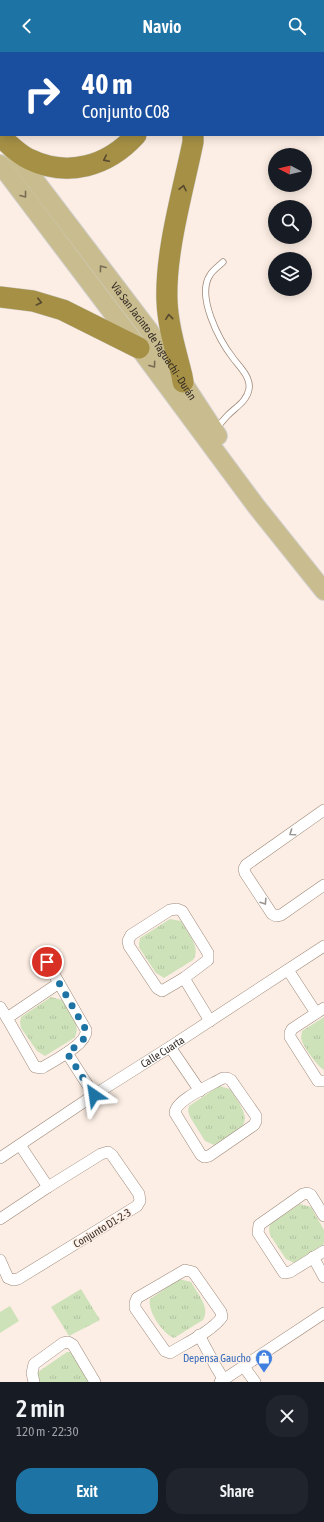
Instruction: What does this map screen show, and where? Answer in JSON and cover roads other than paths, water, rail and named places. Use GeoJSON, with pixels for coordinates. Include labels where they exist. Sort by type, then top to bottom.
{"type":"FeatureCollection","features":[{"type":"Feature","properties":{"kind":"highway"},"geometry":{"type":"LineString","coordinates":[[2,137],[29,159],[51,166],[73,168],[105,160],[126,146],[135,136]]}},
{"type":"Feature","properties":{"kind":"highway"},"geometry":{"type":"LineString","coordinates":[[183,382],[169,324],[167,301],[168,275],[193,136]]}},
{"type":"Feature","properties":{"kind":"highway"},"geometry":{"type":"LineString","coordinates":[[0,297],[33,301],[63,310],[139,348]]}},
{"type":"Feature","properties":{"kind":"main road","name":"Vía San Jacinto de Yaguachi - Durán"},"geometry":{"type":"LineString","coordinates":[[2,137],[148,329],[296,555]]}},
{"type":"Feature","properties":{"kind":"main road","name":"Vía San Jacinto de Yaguachi - Durán"},"geometry":{"type":"LineString","coordinates":[[0,164],[256,506],[324,591]]}},
{"type":"Feature","properties":{"kind":"street"},"geometry":{"type":"LineString","coordinates":[[324,810],[246,865],[244,868],[245,873],[272,914],[276,916],[281,915],[324,885]]}},
{"type":"Feature","properties":{"kind":"street"},"geometry":{"type":"LineString","coordinates":[[177,909],[182,911],[208,954],[208,960],[184,978],[162,991],[157,988],[129,946],[128,941],[131,935],[170,910],[177,909]]}},
{"type":"Feature","properties":{"kind":"street","name":"Calle Cuarta"},"geometry":{"type":"LineString","coordinates":[[0,1158],[94,1095],[324,946]]}},
{"type":"Feature","properties":{"kind":"street"},"geometry":{"type":"LineString","coordinates":[[0,1007],[35,1067],[42,1068],[67,1053],[85,1038],[87,1035],[86,1030],[47,962]]}},
{"type":"Feature","properties":{"kind":"street"},"geometry":{"type":"LineString","coordinates":[[288,970],[320,1010],[292,1029],[290,1037],[318,1081],[324,1081]]}},
{"type":"Feature","properties":{"kind":"street"},"geometry":{"type":"LineString","coordinates":[[184,978],[210,1020]]}},
{"type":"Feature","properties":{"kind":"street"},"geometry":{"type":"LineString","coordinates":[[7,1018],[59,983]]}},
{"type":"Feature","properties":{"kind":"street"},"geometry":{"type":"LineString","coordinates":[[170,1047],[200,1091]]}},
{"type":"Feature","properties":{"kind":"street"},"geometry":{"type":"LineString","coordinates":[[67,1053],[94,1095]]}},
{"type":"Feature","properties":{"kind":"street"},"geometry":{"type":"LineString","coordinates":[[223,1078],[228,1078],[231,1080],[256,1116],[254,1125],[209,1156],[204,1157],[201,1155],[175,1114],[175,1109],[178,1105],[200,1091],[223,1078]]}},
{"type":"Feature","properties":{"kind":"street"},"geometry":{"type":"LineString","coordinates":[[20,1145],[48,1187]]}},
{"type":"Feature","properties":{"kind":"street","name":"Conjunto D1-2-3"},"geometry":{"type":"LineString","coordinates":[[0,1219],[101,1154],[108,1152],[112,1155],[139,1194],[140,1201],[138,1206],[18,1279],[13,1280],[8,1278],[0,1260]]}},
{"type":"Feature","properties":{"kind":"street"},"geometry":{"type":"LineString","coordinates":[[324,1216],[311,1195],[303,1194],[258,1225],[257,1229],[258,1233],[284,1273],[290,1272],[324,1251]]}},
{"type":"Feature","properties":{"kind":"street"},"geometry":{"type":"LineString","coordinates":[[313,1257],[324,1277]]}},
{"type":"Feature","properties":{"kind":"street"},"geometry":{"type":"LineString","coordinates":[[185,1270],[193,1272],[221,1312],[222,1317],[219,1321],[199,1335],[170,1353],[165,1351],[135,1308],[137,1298],[185,1270]]}},
{"type":"Feature","properties":{"kind":"street"},"geometry":{"type":"LineString","coordinates":[[199,1335],[222,1381],[324,1314]]}},
{"type":"Feature","properties":{"kind":"street"},"geometry":{"type":"LineString","coordinates":[[34,1382],[32,1372],[34,1364],[63,1343],[68,1342],[73,1345],[95,1382]]}},
{"type":"Feature","properties":{"kind":"street"},"geometry":{"type":"LineString","coordinates":[[244,1367],[255,1382]]}},
{"type":"Feature","properties":{"kind":"lane"},"geometry":{"type":"LineString","coordinates":[[215,430],[248,396],[250,387],[248,379],[231,356],[214,326],[208,310],[206,292],[210,276],[223,262]]}},
{"type":"Feature","properties":{"kind":"place","name":"Depensa Gaucho"},"geometry":{"type":"Point","coordinates":[264,1373]}}]}
